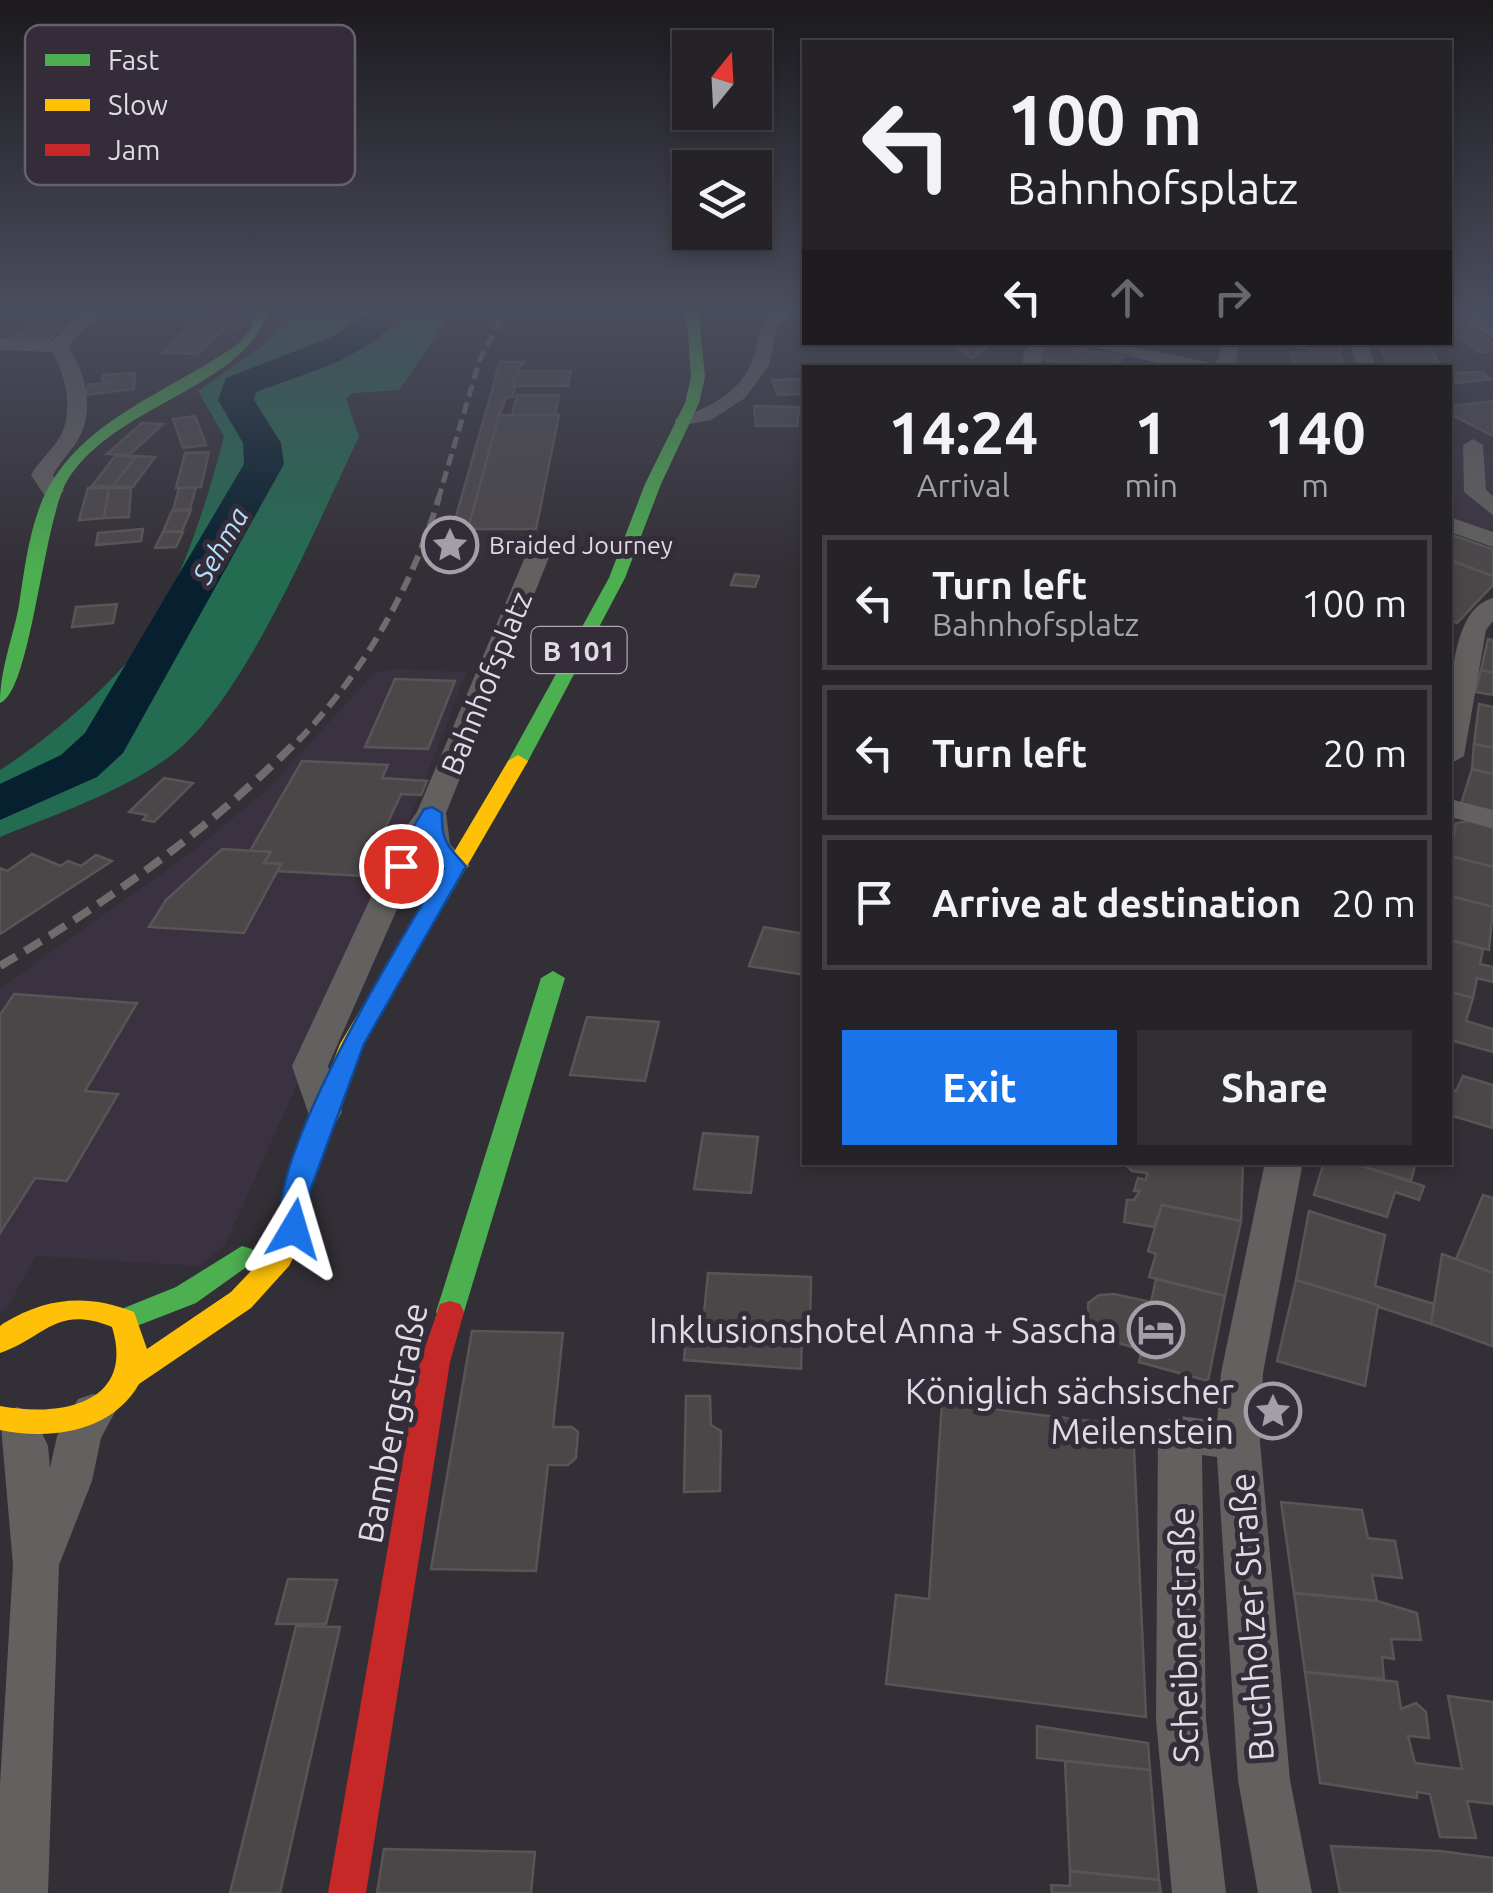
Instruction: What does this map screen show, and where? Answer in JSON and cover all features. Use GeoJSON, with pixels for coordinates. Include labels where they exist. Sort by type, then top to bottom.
{"type":"FeatureCollection","features":[{"type":"Feature","properties":{"kind":"main road"},"geometry":{"type":"LineString","coordinates":[[0,697],[26,646],[40,539],[53,491],[78,457],[167,395]]}},
{"type":"Feature","properties":{"kind":"main road","name":"B 101"},"geometry":{"type":"LineString","coordinates":[[131,1375],[258,1284],[294,1229],[296,1191],[324,1112],[380,990],[456,866],[617,578],[692,395]]}},
{"type":"Feature","properties":{"kind":"main road","name":"Bambergstraße"},"geometry":{"type":"LineString","coordinates":[[347,1893],[435,1362],[455,1284],[554,978]]}},
{"type":"Feature","properties":{"kind":"main road","name":"B 101"},"geometry":{"type":"LineString","coordinates":[[273,1216],[296,1191]]}},
{"type":"Feature","properties":{"kind":"main road"},"geometry":{"type":"LineString","coordinates":[[124,1320],[148,1314],[212,1280],[254,1240]]}},
{"type":"Feature","properties":{"kind":"main road"},"geometry":{"type":"LineString","coordinates":[[1,1341],[33,1319],[70,1308],[103,1310],[124,1320],[137,1344],[131,1375],[93,1412],[41,1428],[8,1422]]}},
{"type":"Feature","properties":{"kind":"street"},"geometry":{"type":"LineString","coordinates":[[53,491],[42,475],[73,431],[72,395]]}},
{"type":"Feature","properties":{"kind":"street"},"geometry":{"type":"LineString","coordinates":[[682,423],[697,420],[732,395]]}},
{"type":"Feature","properties":{"kind":"street"},"geometry":{"type":"LineString","coordinates":[[1469,440],[1493,508]]}},
{"type":"Feature","properties":{"kind":"street"},"geometry":{"type":"LineString","coordinates":[[1452,488],[1484,487]]}},
{"type":"Feature","properties":{"kind":"street"},"geometry":{"type":"LineString","coordinates":[[1452,525],[1493,540]]}},
{"type":"Feature","properties":{"kind":"street","name":"Bahnhofsplatz"},"geometry":{"type":"LineString","coordinates":[[456,866],[439,855],[431,836],[432,813],[540,550]]}},
{"type":"Feature","properties":{"kind":"street"},"geometry":{"type":"LineString","coordinates":[[1452,746],[1462,696],[1462,626],[1493,605]]}},
{"type":"Feature","properties":{"kind":"street"},"geometry":{"type":"LineString","coordinates":[[1462,696],[1493,701]]}},
{"type":"Feature","properties":{"kind":"street"},"geometry":{"type":"LineString","coordinates":[[1452,809],[1493,819]]}},
{"type":"Feature","properties":{"kind":"street"},"geometry":{"type":"LineString","coordinates":[[324,1112],[310,1066],[415,835],[432,813]]}},
{"type":"Feature","properties":{"kind":"street","name":"Buchholzer Straße"},"geometry":{"type":"LineString","coordinates":[[1284,1165],[1242,1374],[1238,1442],[1264,1780],[1285,1893]]}},
{"type":"Feature","properties":{"kind":"street"},"geometry":{"type":"LineString","coordinates":[[36,1565],[70,1480],[80,1436],[93,1412]]}},
{"type":"Feature","properties":{"kind":"street"},"geometry":{"type":"LineString","coordinates":[[8,1422],[26,1446],[36,1565],[21,1893]]}},
{"type":"Feature","properties":{"kind":"street","name":"Scheibnerstraße"},"geometry":{"type":"LineString","coordinates":[[1199,1893],[1181,1720],[1180,1434],[1238,1442]]}},
{"type":"Feature","properties":{"kind":"shaded area"},"geometry":{"type":"Polygon","coordinates":[[[1473,445],[1493,455],[1493,534],[1452,518],[1452,450],[1473,445]]]}},
{"type":"Feature","properties":{"kind":"shaded area"},"geometry":{"type":"Polygon","coordinates":[[[375,672],[467,672],[369,923],[225,1245],[200,1266],[36,1256],[6,1310],[0,1312],[0,988],[188,855],[266,791],[375,672]]]}},
{"type":"Feature","properties":{"kind":"green space"},"geometry":{"type":"Polygon","coordinates":[[[201,395],[350,395],[346,399],[359,437],[278,607],[227,693],[200,728],[173,754],[133,780],[0,837],[0,770],[63,724],[107,684],[143,643],[186,557],[224,436],[201,395]]]}},
{"type":"Feature","properties":{"kind":"building"},"geometry":{"type":"Polygon","coordinates":[[[491,395],[513,395],[507,397],[499,415],[469,527],[453,527],[491,395]]]}},
{"type":"Feature","properties":{"kind":"building"},"geometry":{"type":"Polygon","coordinates":[[[517,395],[559,395],[555,415],[512,415],[517,395]]]}},
{"type":"Feature","properties":{"kind":"building"},"geometry":{"type":"Polygon","coordinates":[[[1493,401],[1493,436],[1452,415],[1452,406],[1493,401]]]}},
{"type":"Feature","properties":{"kind":"building"},"geometry":{"type":"Polygon","coordinates":[[[754,406],[799,407],[797,426],[756,426],[754,406]]]}},
{"type":"Feature","properties":{"kind":"building"},"geometry":{"type":"Polygon","coordinates":[[[499,415],[559,415],[536,529],[468,529],[499,415]]]}},
{"type":"Feature","properties":{"kind":"building"},"geometry":{"type":"Polygon","coordinates":[[[195,416],[206,445],[183,448],[173,419],[195,416]]]}},
{"type":"Feature","properties":{"kind":"building"},"geometry":{"type":"Polygon","coordinates":[[[142,423],[163,424],[129,455],[107,454],[142,423]]]}},
{"type":"Feature","properties":{"kind":"building"},"geometry":{"type":"Polygon","coordinates":[[[209,452],[201,487],[176,488],[185,453],[209,452]]]}},
{"type":"Feature","properties":{"kind":"building"},"geometry":{"type":"Polygon","coordinates":[[[115,456],[136,456],[113,486],[92,486],[115,456]]]}},
{"type":"Feature","properties":{"kind":"building"},"geometry":{"type":"Polygon","coordinates":[[[136,456],[155,457],[133,487],[113,486],[136,456]]]}},
{"type":"Feature","properties":{"kind":"building"},"geometry":{"type":"Polygon","coordinates":[[[196,487],[190,509],[173,510],[179,488],[196,487]]]}},
{"type":"Feature","properties":{"kind":"building"},"geometry":{"type":"Polygon","coordinates":[[[88,488],[109,488],[104,518],[79,520],[88,488]]]}},
{"type":"Feature","properties":{"kind":"building"},"geometry":{"type":"Polygon","coordinates":[[[109,488],[131,488],[129,517],[104,518],[109,488]]]}},
{"type":"Feature","properties":{"kind":"building"},"geometry":{"type":"Polygon","coordinates":[[[191,510],[182,531],[163,532],[172,511],[191,510]]]}},
{"type":"Feature","properties":{"kind":"building"},"geometry":{"type":"Polygon","coordinates":[[[143,529],[141,541],[96,545],[98,533],[143,529]]]}},
{"type":"Feature","properties":{"kind":"building"},"geometry":{"type":"Polygon","coordinates":[[[163,532],[183,532],[176,547],[155,548],[163,532]]]}},
{"type":"Feature","properties":{"kind":"building"},"geometry":{"type":"Polygon","coordinates":[[[1452,535],[1493,549],[1493,576],[1452,561],[1452,535]]]}},
{"type":"Feature","properties":{"kind":"building"},"geometry":{"type":"Polygon","coordinates":[[[1452,561],[1493,576],[1493,585],[1457,623],[1452,621],[1452,561]]]}},
{"type":"Feature","properties":{"kind":"building"},"geometry":{"type":"Polygon","coordinates":[[[735,574],[759,576],[755,587],[731,585],[735,574]]]}},
{"type":"Feature","properties":{"kind":"building"},"geometry":{"type":"Polygon","coordinates":[[[117,604],[113,623],[72,627],[76,607],[117,604]]]}},
{"type":"Feature","properties":{"kind":"building"},"geometry":{"type":"Polygon","coordinates":[[[1488,639],[1493,640],[1493,673],[1481,670],[1488,639]]]}},
{"type":"Feature","properties":{"kind":"building"},"geometry":{"type":"Polygon","coordinates":[[[1481,670],[1493,673],[1493,695],[1475,692],[1481,670]]]}},
{"type":"Feature","properties":{"kind":"building"},"geometry":{"type":"Polygon","coordinates":[[[395,679],[455,681],[428,749],[365,747],[395,679]]]}},
{"type":"Feature","properties":{"kind":"building"},"geometry":{"type":"Polygon","coordinates":[[[1479,704],[1493,707],[1493,748],[1474,744],[1479,704]]]}},
{"type":"Feature","properties":{"kind":"building"},"geometry":{"type":"Polygon","coordinates":[[[1474,744],[1493,748],[1493,774],[1472,769],[1474,744]]]}},
{"type":"Feature","properties":{"kind":"building"},"geometry":{"type":"Polygon","coordinates":[[[302,761],[388,765],[382,778],[427,781],[421,795],[401,794],[363,876],[277,871],[281,864],[264,863],[271,852],[250,851],[302,761]]]}},
{"type":"Feature","properties":{"kind":"building"},"geometry":{"type":"Polygon","coordinates":[[[1472,769],[1493,774],[1493,812],[1461,804],[1472,769]]]}},
{"type":"Feature","properties":{"kind":"building"},"geometry":{"type":"Polygon","coordinates":[[[164,778],[193,783],[154,822],[143,820],[147,815],[129,812],[164,778]]]}},
{"type":"Feature","properties":{"kind":"building"},"geometry":{"type":"Polygon","coordinates":[[[1470,821],[1493,828],[1493,867],[1452,857],[1456,823],[1470,821]]]}},
{"type":"Feature","properties":{"kind":"building"},"geometry":{"type":"Polygon","coordinates":[[[222,849],[271,852],[264,863],[281,864],[244,933],[149,927],[166,900],[222,849]]]}},
{"type":"Feature","properties":{"kind":"building"},"geometry":{"type":"Polygon","coordinates":[[[32,854],[61,866],[68,861],[81,866],[96,855],[112,861],[0,934],[0,868],[7,871],[32,854]]]}},
{"type":"Feature","properties":{"kind":"building"},"geometry":{"type":"Polygon","coordinates":[[[1452,857],[1493,867],[1493,907],[1452,897],[1452,857]]]}},
{"type":"Feature","properties":{"kind":"building"},"geometry":{"type":"Polygon","coordinates":[[[1452,897],[1493,907],[1489,950],[1452,941],[1452,897]]]}},
{"type":"Feature","properties":{"kind":"building"},"geometry":{"type":"Polygon","coordinates":[[[764,927],[802,933],[802,975],[749,966],[764,927]]]}},
{"type":"Feature","properties":{"kind":"building"},"geometry":{"type":"Polygon","coordinates":[[[1452,941],[1483,949],[1480,964],[1493,967],[1493,982],[1477,978],[1473,998],[1452,993],[1452,941]]]}},
{"type":"Feature","properties":{"kind":"building"},"geometry":{"type":"Polygon","coordinates":[[[1452,993],[1473,998],[1466,1021],[1493,1029],[1493,1052],[1452,1041],[1452,993]]]}},
{"type":"Feature","properties":{"kind":"building"},"geometry":{"type":"Polygon","coordinates":[[[14,994],[137,1003],[85,1091],[118,1094],[67,1181],[35,1178],[0,1233],[0,1015],[14,994]]]}},
{"type":"Feature","properties":{"kind":"building"},"geometry":{"type":"Polygon","coordinates":[[[587,1017],[659,1022],[645,1081],[570,1075],[587,1017]]]}},
{"type":"Feature","properties":{"kind":"building"},"geometry":{"type":"Polygon","coordinates":[[[1463,1076],[1493,1085],[1492,1128],[1452,1116],[1452,1090],[1456,1091],[1463,1076]]]}},
{"type":"Feature","properties":{"kind":"building"},"geometry":{"type":"Polygon","coordinates":[[[703,1133],[758,1137],[751,1193],[694,1189],[703,1133]]]}},
{"type":"Feature","properties":{"kind":"building"},"geometry":{"type":"Polygon","coordinates":[[[1126,1165],[1243,1165],[1241,1221],[1162,1205],[1154,1227],[1124,1222],[1127,1200],[1134,1200],[1140,1191],[1134,1191],[1138,1178],[1146,1180],[1147,1173],[1132,1171],[1126,1165]]]}},
{"type":"Feature","properties":{"kind":"building"},"geometry":{"type":"Polygon","coordinates":[[[1323,1165],[1358,1165],[1424,1186],[1419,1200],[1395,1192],[1387,1217],[1314,1195],[1323,1165]]]}},
{"type":"Feature","properties":{"kind":"building"},"geometry":{"type":"Polygon","coordinates":[[[1359,1165],[1415,1165],[1411,1181],[1359,1165]]]}},
{"type":"Feature","properties":{"kind":"building"},"geometry":{"type":"Polygon","coordinates":[[[1483,1195],[1493,1198],[1493,1273],[1456,1259],[1483,1195]]]}},
{"type":"Feature","properties":{"kind":"building"},"geometry":{"type":"Polygon","coordinates":[[[1162,1205],[1241,1221],[1225,1296],[1149,1277],[1156,1254],[1148,1251],[1162,1205]]]}},
{"type":"Feature","properties":{"kind":"building"},"geometry":{"type":"Polygon","coordinates":[[[1309,1211],[1385,1235],[1375,1286],[1434,1304],[1431,1324],[1296,1280],[1309,1211]]]}},
{"type":"Feature","properties":{"kind":"building"},"geometry":{"type":"Polygon","coordinates":[[[1442,1254],[1493,1273],[1492,1346],[1431,1324],[1442,1254]]]}},
{"type":"Feature","properties":{"kind":"building"},"geometry":{"type":"Polygon","coordinates":[[[708,1273],[811,1277],[810,1333],[802,1333],[801,1369],[684,1360],[687,1323],[703,1324],[708,1273]]]}},
{"type":"Feature","properties":{"kind":"building","name":"Inklusionshotel Anna + Sascha"},"geometry":{"type":"Polygon","coordinates":[[[1156,1279],[1225,1296],[1208,1381],[1139,1362],[1142,1350],[1112,1341],[1089,1325],[1088,1303],[1099,1295],[1151,1302],[1156,1279]]]}},
{"type":"Feature","properties":{"kind":"building"},"geometry":{"type":"Polygon","coordinates":[[[1296,1280],[1378,1305],[1365,1386],[1277,1361],[1296,1280]]]}},
{"type":"Feature","properties":{"kind":"building"},"geometry":{"type":"Polygon","coordinates":[[[472,1331],[563,1333],[553,1427],[572,1427],[578,1432],[576,1458],[568,1465],[548,1465],[536,1571],[431,1569],[472,1331]]]}},
{"type":"Feature","properties":{"kind":"building"},"geometry":{"type":"Polygon","coordinates":[[[686,1396],[710,1396],[711,1425],[721,1431],[720,1491],[684,1492],[686,1396]]]}},
{"type":"Feature","properties":{"kind":"building"},"geometry":{"type":"Polygon","coordinates":[[[942,1403],[1133,1426],[1146,1717],[886,1684],[896,1595],[929,1599],[942,1403]]]}},
{"type":"Feature","properties":{"kind":"building"},"geometry":{"type":"Polygon","coordinates":[[[1281,1502],[1362,1510],[1368,1538],[1395,1541],[1402,1578],[1372,1575],[1377,1601],[1294,1593],[1281,1502]]]}},
{"type":"Feature","properties":{"kind":"building"},"geometry":{"type":"Polygon","coordinates":[[[288,1579],[337,1580],[326,1624],[276,1624],[288,1579]]]}},
{"type":"Feature","properties":{"kind":"building"},"geometry":{"type":"Polygon","coordinates":[[[1294,1593],[1377,1601],[1417,1613],[1421,1640],[1391,1639],[1394,1659],[1382,1657],[1384,1679],[1305,1672],[1294,1593]]]}},
{"type":"Feature","properties":{"kind":"building"},"geometry":{"type":"Polygon","coordinates":[[[296,1626],[340,1627],[280,1893],[230,1893],[296,1626]]]}},
{"type":"Feature","properties":{"kind":"building"},"geometry":{"type":"Polygon","coordinates":[[[1305,1672],[1397,1682],[1401,1709],[1416,1703],[1426,1712],[1429,1738],[1408,1736],[1415,1763],[1462,1769],[1448,1696],[1493,1702],[1493,1804],[1467,1801],[1476,1838],[1440,1837],[1430,1794],[1417,1792],[1417,1798],[1320,1783],[1305,1672]]]}},
{"type":"Feature","properties":{"kind":"building"},"geometry":{"type":"Polygon","coordinates":[[[1037,1726],[1148,1743],[1150,1770],[1037,1758],[1037,1726]]]}},
{"type":"Feature","properties":{"kind":"building"},"geometry":{"type":"Polygon","coordinates":[[[1065,1761],[1150,1770],[1159,1880],[1070,1871],[1065,1761]]]}},
{"type":"Feature","properties":{"kind":"building"},"geometry":{"type":"Polygon","coordinates":[[[1331,1846],[1440,1851],[1493,1858],[1493,1893],[1340,1893],[1331,1846]]]}},
{"type":"Feature","properties":{"kind":"building"},"geometry":{"type":"Polygon","coordinates":[[[384,1849],[535,1852],[531,1893],[377,1893],[384,1849]]]}},
{"type":"Feature","properties":{"kind":"building"},"geometry":{"type":"Polygon","coordinates":[[[1070,1871],[1159,1880],[1161,1893],[1052,1893],[1051,1885],[1070,1886],[1070,1871]]]}},
{"type":"Feature","properties":{"kind":"waterway","name":"Sehma"},"geometry":{"type":"LineString","coordinates":[[0,804],[79,766],[105,742],[264,464],[262,443],[236,400],[237,395]]}},
{"type":"Feature","properties":{"kind":"railway"},"geometry":{"type":"LineString","coordinates":[[438,500],[469,395]]}},
{"type":"Feature","properties":{"kind":"railway"},"geometry":{"type":"LineString","coordinates":[[298,741],[344,687],[383,627],[415,563],[438,500]]}},
{"type":"Feature","properties":{"kind":"railway"},"geometry":{"type":"LineString","coordinates":[[0,966],[158,862],[231,803],[300,738]]}},
{"type":"Feature","properties":{"kind":"traffic: fast"},"geometry":{"type":"LineString","coordinates":[[0,697],[20,642],[40,532],[59,482],[95,440],[165,395]]}},
{"type":"Feature","properties":{"kind":"traffic: fast"},"geometry":{"type":"LineString","coordinates":[[518,761],[617,578],[653,484],[694,395]]}},
{"type":"Feature","properties":{"kind":"traffic: fast"},"geometry":{"type":"LineString","coordinates":[[450,1312],[553,978]]}},
{"type":"Feature","properties":{"kind":"traffic: fast"},"geometry":{"type":"LineString","coordinates":[[124,1320],[186,1295],[242,1256]]}},
{"type":"Feature","properties":{"kind":"traffic: slow"},"geometry":{"type":"LineString","coordinates":[[131,1375],[241,1300],[279,1259],[294,1229],[296,1191],[352,1044],[518,761]]}},
{"type":"Feature","properties":{"kind":"traffic: slow"},"geometry":{"type":"LineString","coordinates":[[0,1342],[29,1322],[75,1309],[107,1313],[124,1320],[133,1348],[130,1372],[119,1391],[101,1406],[78,1417],[52,1422],[25,1423],[0,1418]]}},
{"type":"Feature","properties":{"kind":"traffic: jam"},"geometry":{"type":"LineString","coordinates":[[347,1893],[435,1362],[450,1312]]}},
{"type":"Feature","properties":{"kind":"place","name":"Braided Journey"},"geometry":{"type":"Point","coordinates":[450,545]}},
{"type":"Feature","properties":{"kind":"place","name":"Inklusionshotel Anna + Sascha"},"geometry":{"type":"Point","coordinates":[1156,1330]}},
{"type":"Feature","properties":{"kind":"place","name":"Königlich sächsischer Meilenstein"},"geometry":{"type":"Point","coordinates":[1273,1411]}},
{"type":"Feature","properties":{"kind":"route"},"geometry":{"type":"LineString","coordinates":[[294,1229],[296,1191],[352,1044],[380,990],[456,866],[439,855],[431,836],[432,813],[415,835],[401,866]]}}]}
